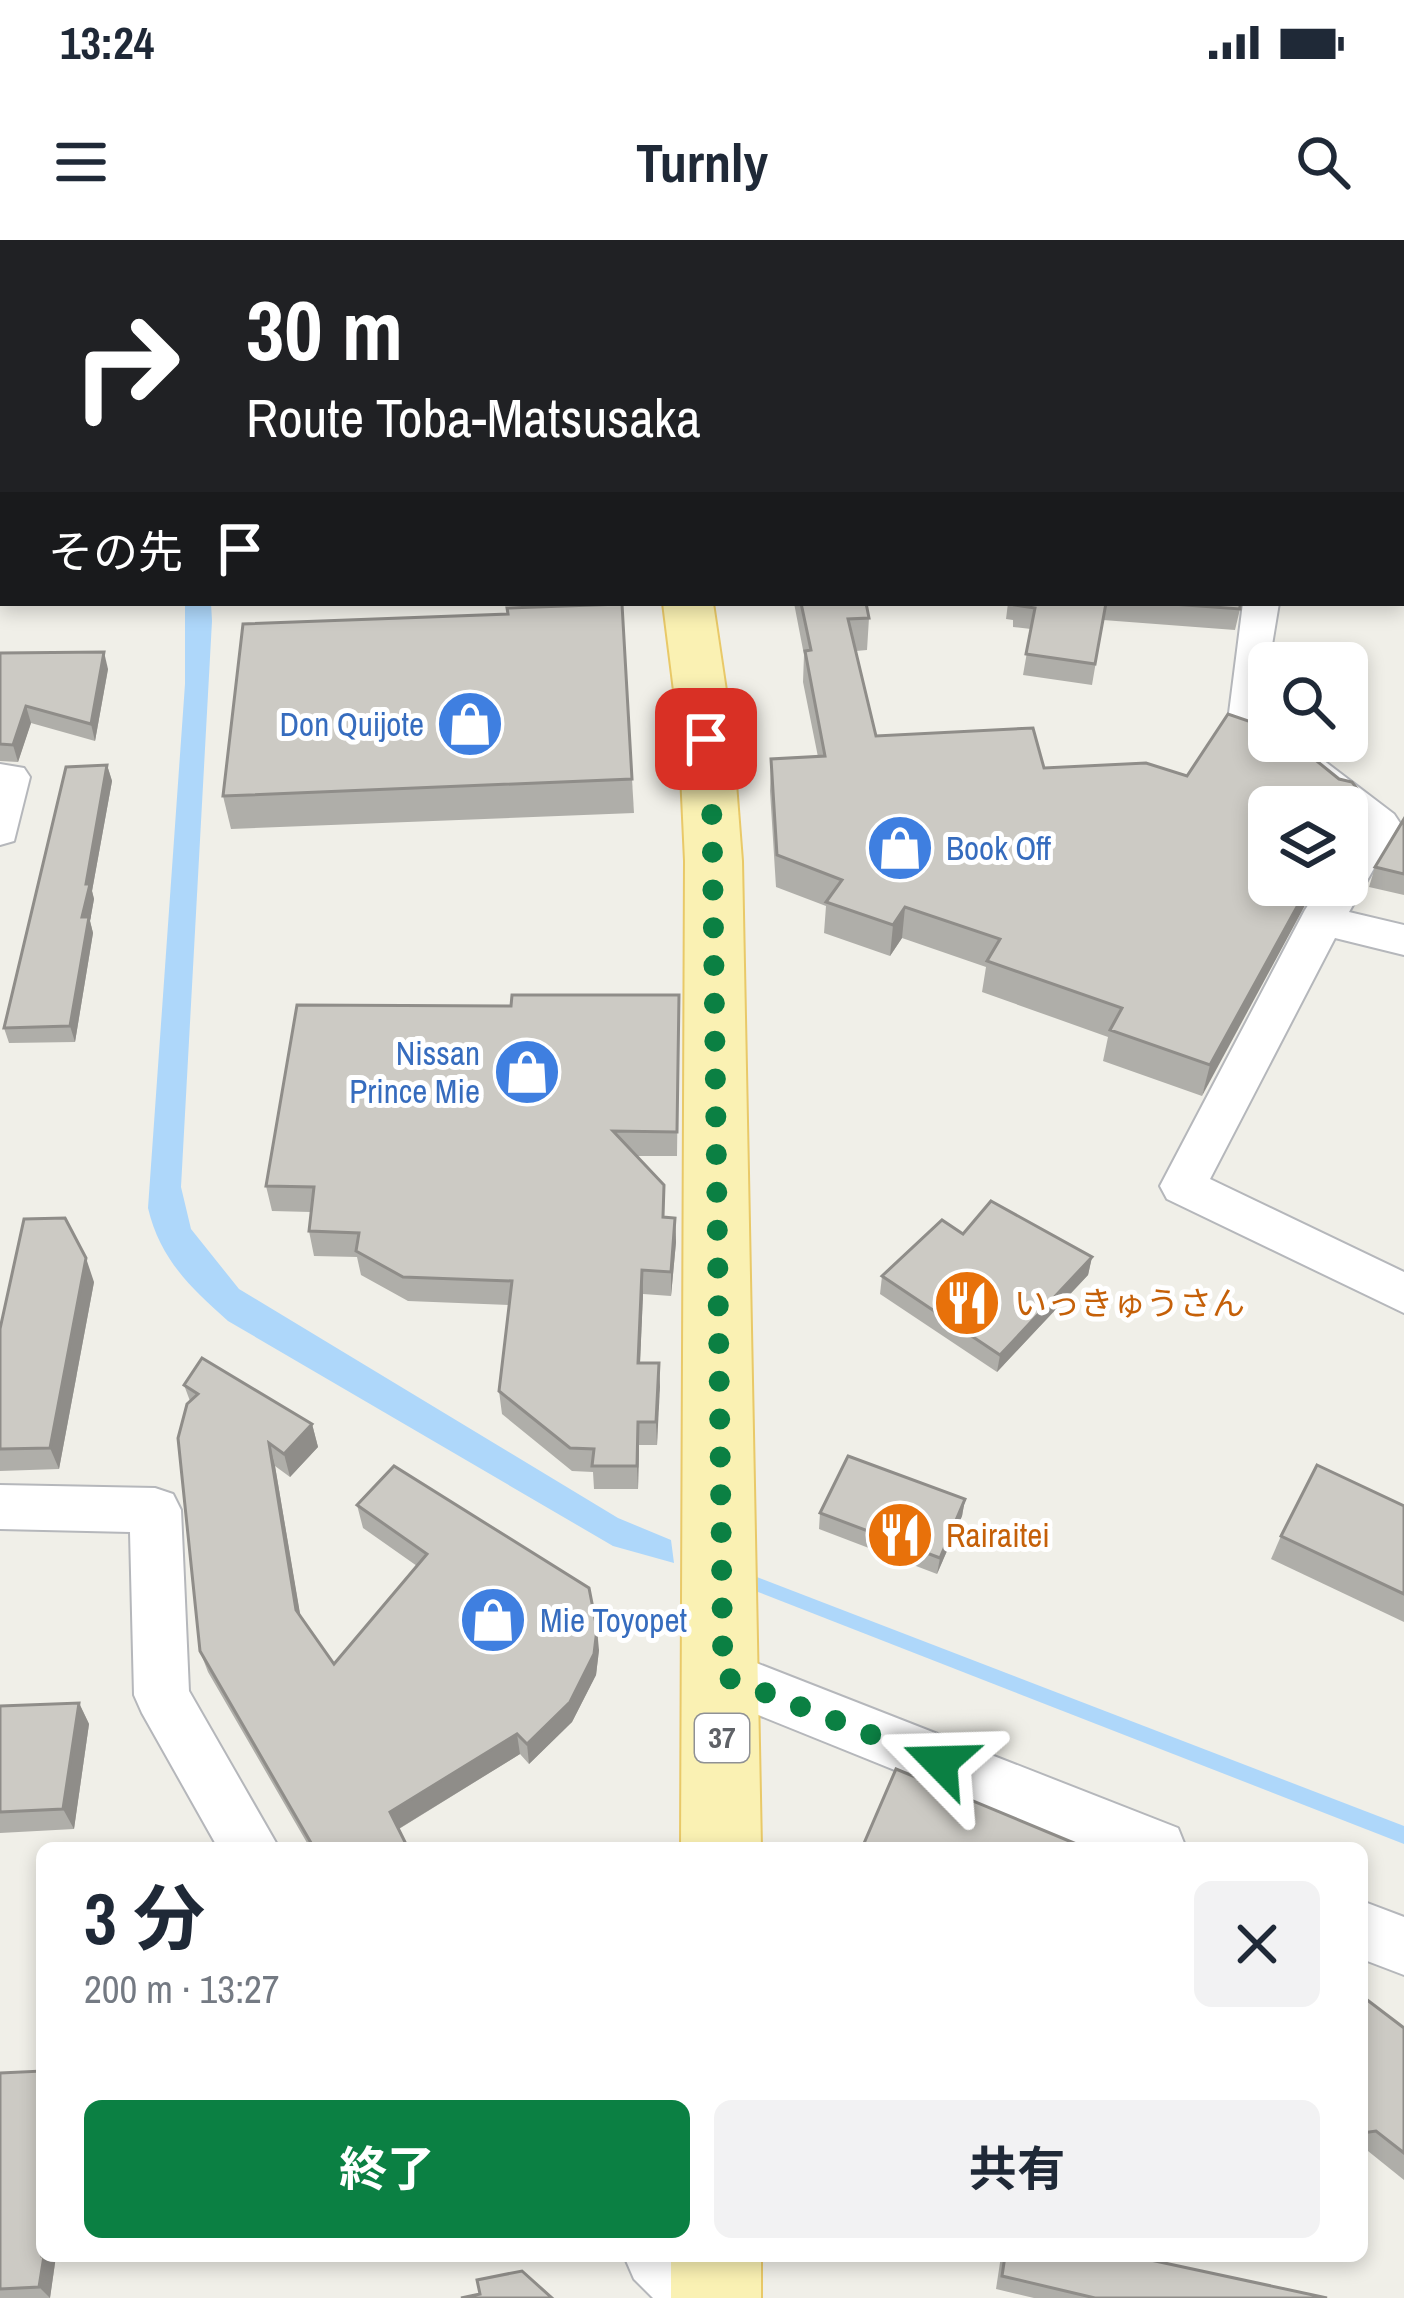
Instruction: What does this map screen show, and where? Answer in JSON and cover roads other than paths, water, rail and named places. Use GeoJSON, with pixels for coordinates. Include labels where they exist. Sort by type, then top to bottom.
{"type":"FeatureCollection","features":[{"type":"Feature","properties":{"kind":"main road","name":"37"},"geometry":{"type":"LineString","coordinates":[[689,606],[699,662],[712,817],[723,1528],[721,1842]]}},
{"type":"Feature","properties":{"kind":"main road"},"geometry":{"type":"LineString","coordinates":[[716,2262],[716,2298]]}},
{"type":"Feature","properties":{"kind":"street"},"geometry":{"type":"LineString","coordinates":[[1256,642],[1261,606]]}},
{"type":"Feature","properties":{"kind":"street"},"geometry":{"type":"LineString","coordinates":[[1301,762],[1332,786]]}},
{"type":"Feature","properties":{"kind":"street"},"geometry":{"type":"LineString","coordinates":[[0,777],[10,777],[0,832]]}},
{"type":"Feature","properties":{"kind":"street"},"geometry":{"type":"LineString","coordinates":[[1368,814],[1380,823],[1368,842]]}},
{"type":"Feature","properties":{"kind":"street"},"geometry":{"type":"LineString","coordinates":[[1329,906],[1183,1186],[1404,1294]]}},
{"type":"Feature","properties":{"kind":"street"},"geometry":{"type":"LineString","coordinates":[[1339,906],[1404,940]]}},
{"type":"Feature","properties":{"kind":"street"},"geometry":{"type":"LineString","coordinates":[[0,1507],[154,1510],[162,1695],[247,1842]]}},
{"type":"Feature","properties":{"kind":"street"},"geometry":{"type":"LineString","coordinates":[[723,1652],[1144,1842]]}},
{"type":"Feature","properties":{"kind":"street"},"geometry":{"type":"LineString","coordinates":[[1368,1932],[1404,1946]]}},
{"type":"Feature","properties":{"kind":"street"},"geometry":{"type":"LineString","coordinates":[[663,2262],[700,2298]]}},
{"type":"Feature","properties":{"kind":"water"},"geometry":{"type":"Polygon","coordinates":[[[185,606],[211,606],[181,1187],[191,1229],[239,1289],[618,1518],[671,1540],[674,1563],[613,1546],[228,1321],[189,1284],[160,1242],[148,1208],[185,684],[185,606]]]}},
{"type":"Feature","properties":{"kind":"waterway"},"geometry":{"type":"LineString","coordinates":[[741,1578],[1404,1835]]}},
{"type":"Feature","properties":{"kind":"place","name":"Don Quijote"},"geometry":{"type":"Point","coordinates":[470,724]}},
{"type":"Feature","properties":{"kind":"place","name":"Book Off"},"geometry":{"type":"Point","coordinates":[900,848]}},
{"type":"Feature","properties":{"kind":"place","name":"Nissan Prince Mie"},"geometry":{"type":"Point","coordinates":[527,1072]}},
{"type":"Feature","properties":{"kind":"place","name":"いっきゅうさん"},"geometry":{"type":"Point","coordinates":[967,1303]}},
{"type":"Feature","properties":{"kind":"place","name":"Rairaitei"},"geometry":{"type":"Point","coordinates":[900,1535]}},
{"type":"Feature","properties":{"kind":"place","name":"Mie Toyopet"},"geometry":{"type":"Point","coordinates":[493,1620]}}]}
